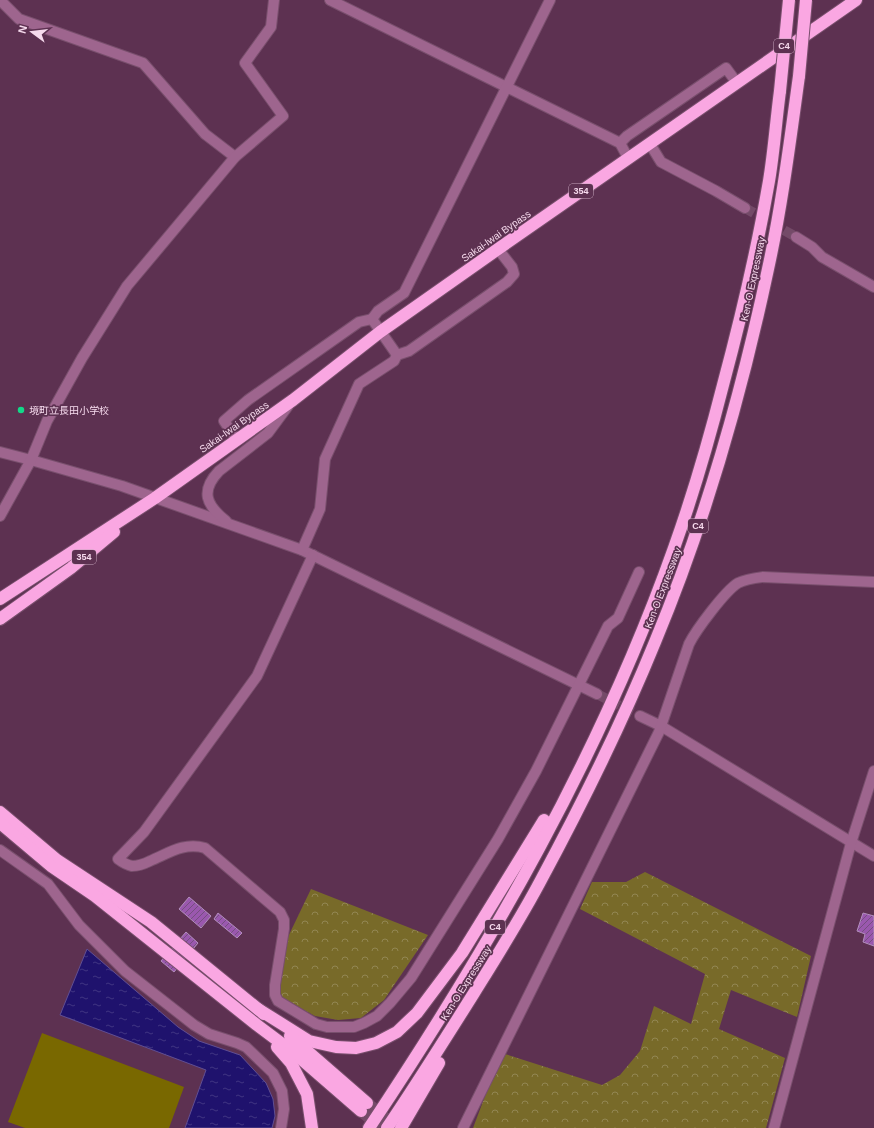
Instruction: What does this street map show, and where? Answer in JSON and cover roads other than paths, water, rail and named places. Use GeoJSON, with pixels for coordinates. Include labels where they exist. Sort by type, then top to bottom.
{"type":"FeatureCollection","features":[{"type":"Feature","properties":{"kind":"highway","name":"Ken-O Expressway"},"geometry":{"type":"LineString","coordinates":[[369,1128],[396,1088],[484,947],[526,873],[605,716],[642,633],[672,555],[705,453],[734,342],[753,261],[769,179],[789,0]]}},
{"type":"Feature","properties":{"kind":"highway","name":"Ken-O Expressway"},"geometry":{"type":"LineString","coordinates":[[387,1128],[504,945],[541,881],[617,728],[656,640],[689,553],[721,456],[750,347],[769,266],[784,183],[806,0]]}},
{"type":"Feature","properties":{"kind":"highway","name":"Sakai-Iwai Bypass"},"geometry":{"type":"LineString","coordinates":[[0,599],[155,498],[293,400],[380,332],[856,0]]}},
{"type":"Feature","properties":{"kind":"highway","name":"Sakai-Iwai Bypass"},"geometry":{"type":"LineString","coordinates":[[0,619],[71,568],[155,498]]}},
{"type":"Feature","properties":{"kind":"highway"},"geometry":{"type":"LineString","coordinates":[[258,1009],[309,1040],[336,1047],[356,1048],[376,1043],[397,1032],[417,1013],[462,953],[536,834],[605,716]]}},
{"type":"Feature","properties":{"kind":"highway"},"geometry":{"type":"LineString","coordinates":[[0,812],[57,860],[151,922],[258,1009],[364,1107],[257,1025],[95,896],[51,866],[0,823]]}},
{"type":"Feature","properties":{"kind":"highway"},"geometry":{"type":"LineString","coordinates":[[401,1128],[428,1083],[504,945]]}},
{"type":"Feature","properties":{"kind":"highway"},"geometry":{"type":"LineString","coordinates":[[257,1025],[291,1063],[307,1094],[312,1128]]}},
{"type":"Feature","properties":{"kind":"street"},"geometry":{"type":"LineString","coordinates":[[0,0],[19,19],[144,63],[205,134],[235,157]]}},
{"type":"Feature","properties":{"kind":"street"},"geometry":{"type":"LineString","coordinates":[[0,516],[31,460],[47,421],[75,370],[127,286],[235,157],[282,116],[245,63],[271,27],[274,0]]}},
{"type":"Feature","properties":{"kind":"street"},"geometry":{"type":"LineString","coordinates":[[330,0],[620,143],[628,158]]}},
{"type":"Feature","properties":{"kind":"street"},"geometry":{"type":"LineString","coordinates":[[237,440],[224,421],[228,417],[248,400],[359,322],[372,319],[378,312],[404,293],[550,0]]}},
{"type":"Feature","properties":{"kind":"street"},"geometry":{"type":"LineString","coordinates":[[620,143],[627,136],[726,68],[737,83]]}},
{"type":"Feature","properties":{"kind":"street"},"geometry":{"type":"LineString","coordinates":[[650,144],[662,162],[745,208]]}},
{"type":"Feature","properties":{"kind":"street"},"geometry":{"type":"LineString","coordinates":[[796,237],[812,247],[822,257],[874,287]]}},
{"type":"Feature","properties":{"kind":"street"},"geometry":{"type":"LineString","coordinates":[[302,550],[320,509],[325,459],[360,384],[394,361],[397,355],[409,351],[507,282],[514,274],[512,267],[498,249]]}},
{"type":"Feature","properties":{"kind":"street"},"geometry":{"type":"LineString","coordinates":[[372,319],[397,355]]}},
{"type":"Feature","properties":{"kind":"street"},"geometry":{"type":"LineString","coordinates":[[230,524],[218,515],[208,501],[207,494],[212,478],[268,433],[293,400]]}},
{"type":"Feature","properties":{"kind":"street"},"geometry":{"type":"LineString","coordinates":[[0,452],[122,486],[302,550],[597,694]]}},
{"type":"Feature","properties":{"kind":"street"},"geometry":{"type":"LineString","coordinates":[[313,555],[257,676],[144,832],[118,859],[128,865],[134,866],[182,847],[196,845],[205,848],[280,912],[284,920],[284,930],[275,985],[275,995],[278,1001],[316,1024],[327,1027],[341,1028],[354,1027],[377,1016],[411,978],[498,839],[536,771],[608,626],[618,618],[639,572]]}},
{"type":"Feature","properties":{"kind":"street"},"geometry":{"type":"LineString","coordinates":[[463,1128],[661,726],[689,644],[694,634],[727,593],[739,583],[749,579],[763,577],[874,582]]}},
{"type":"Feature","properties":{"kind":"street"},"geometry":{"type":"LineString","coordinates":[[640,716],[661,726],[874,856]]}},
{"type":"Feature","properties":{"kind":"street"},"geometry":{"type":"LineString","coordinates":[[774,1128],[851,843],[874,771]]}},
{"type":"Feature","properties":{"kind":"street"},"geometry":{"type":"LineString","coordinates":[[0,850],[48,884],[79,925],[125,971],[194,1025],[209,1034],[237,1043],[246,1048],[273,1073],[282,1091],[284,1109],[281,1128]]}},
{"type":"Feature","properties":{"kind":"water"},"geometry":{"type":"Polygon","coordinates":[[[87,949],[178,1027],[199,1041],[240,1055],[266,1083],[273,1099],[275,1116],[272,1128],[185,1128],[206,1070],[60,1015],[87,949]]]}},
{"type":"Feature","properties":{"kind":"tunnel"},"geometry":{"type":"LineString","coordinates":[[745,208],[796,237]]}},
{"type":"Feature","properties":{"kind":"tunnel"},"geometry":{"type":"LineString","coordinates":[[597,694],[640,716]]}},
{"type":"Feature","properties":{"kind":"tunnel"},"geometry":{"type":"LineString","coordinates":[[367,1103],[397,1128]]}},
{"type":"Feature","properties":{"kind":"tunnel"},"geometry":{"type":"LineString","coordinates":[[361,1111],[382,1128]]}},
{"type":"Feature","properties":{"kind":"place","name":"境町立長田小学校"},"geometry":{"type":"Point","coordinates":[21,410]}}]}
